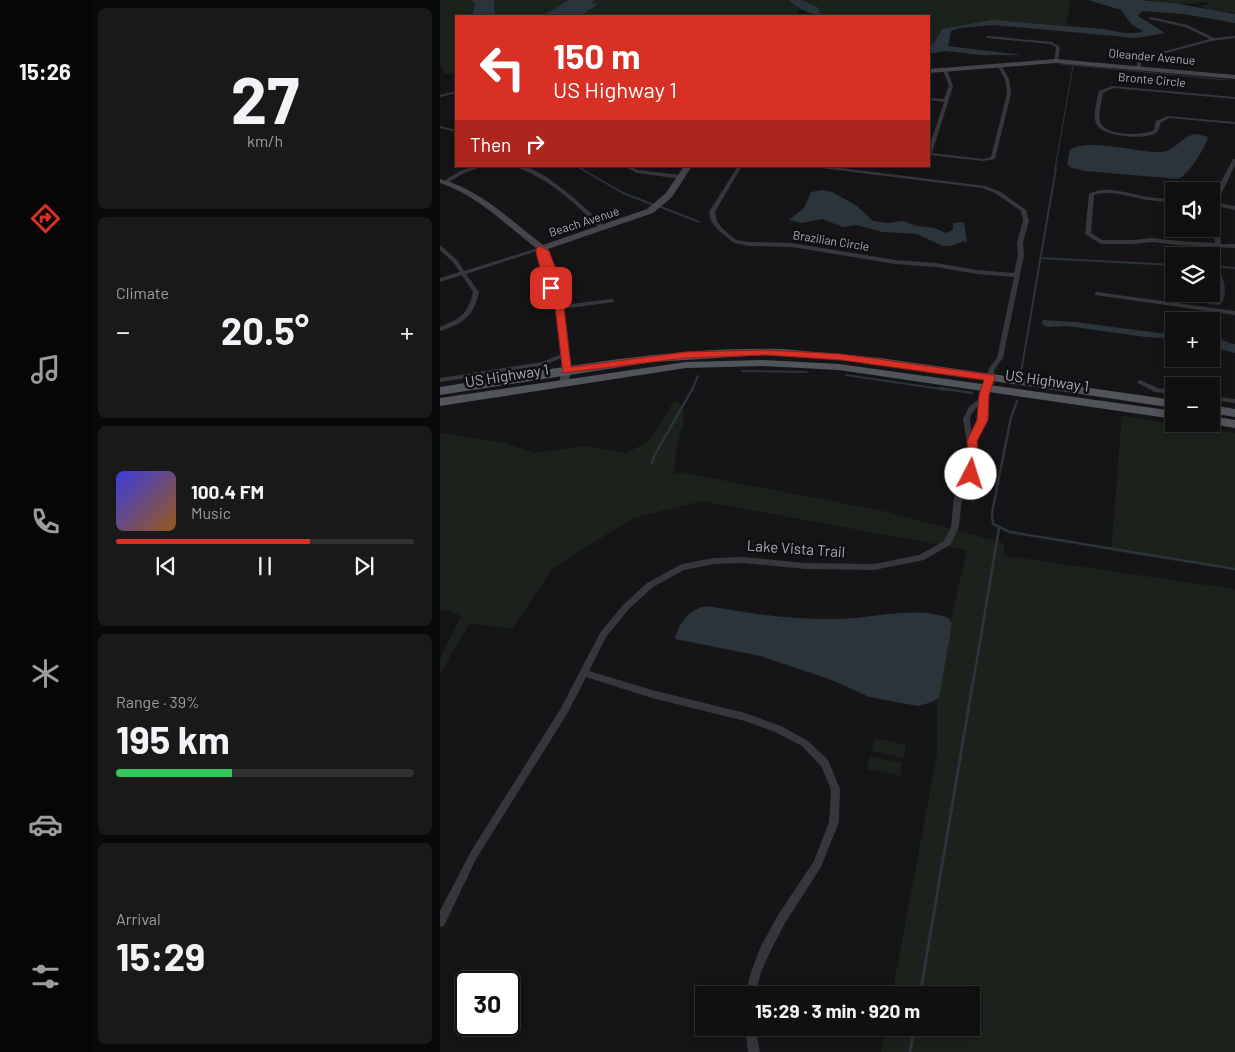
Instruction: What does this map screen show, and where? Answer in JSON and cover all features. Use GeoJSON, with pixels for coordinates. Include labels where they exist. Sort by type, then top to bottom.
{"type":"FeatureCollection","features":[{"type":"Feature","properties":{"kind":"main road","name":"US Highway 1"},"geometry":{"type":"LineString","coordinates":[[440,402],[564,375],[669,367],[763,363],[839,367],[1165,414]]}},
{"type":"Feature","properties":{"kind":"main road","name":"US Highway 1"},"geometry":{"type":"LineString","coordinates":[[440,391],[527,372],[564,375]]}},
{"type":"Feature","properties":{"kind":"main road","name":"US Highway 1"},"geometry":{"type":"LineString","coordinates":[[987,387],[1165,403]]}},
{"type":"Feature","properties":{"kind":"main road"},"geometry":{"type":"LineString","coordinates":[[1220,410],[1235,413]]}},
{"type":"Feature","properties":{"kind":"main road"},"geometry":{"type":"LineString","coordinates":[[1220,422],[1235,424]]}},
{"type":"Feature","properties":{"kind":"street"},"geometry":{"type":"LineString","coordinates":[[1151,18],[1186,26],[1214,40]]}},
{"type":"Feature","properties":{"kind":"street"},"geometry":{"type":"LineString","coordinates":[[1139,67],[1141,55],[1158,54],[1214,40],[1235,37]]}},
{"type":"Feature","properties":{"kind":"street"},"geometry":{"type":"LineString","coordinates":[[988,38],[1051,44],[1058,47],[1056,61]]}},
{"type":"Feature","properties":{"kind":"street","name":"Oleander Avenue"},"geometry":{"type":"LineString","coordinates":[[930,71],[1067,61],[1235,77]]}},
{"type":"Feature","properties":{"kind":"street"},"geometry":{"type":"LineString","coordinates":[[930,154],[991,160],[994,156],[1009,94],[1007,79],[999,65]]}},
{"type":"Feature","properties":{"kind":"street"},"geometry":{"type":"LineString","coordinates":[[930,151],[951,86],[945,70]]}},
{"type":"Feature","properties":{"kind":"street","name":"Bronte Circle"},"geometry":{"type":"LineString","coordinates":[[1235,98],[1109,87],[1102,92],[1098,122],[1101,128],[1109,132],[1142,136],[1154,133],[1158,122],[1168,117],[1235,123]]}},
{"type":"Feature","properties":{"kind":"street"},"geometry":{"type":"LineString","coordinates":[[440,96],[455,92]]}},
{"type":"Feature","properties":{"kind":"street"},"geometry":{"type":"LineString","coordinates":[[930,99],[946,101]]}},
{"type":"Feature","properties":{"kind":"street"},"geometry":{"type":"LineString","coordinates":[[930,126],[938,126]]}},
{"type":"Feature","properties":{"kind":"street"},"geometry":{"type":"LineString","coordinates":[[440,127],[455,131]]}},
{"type":"Feature","properties":{"kind":"street"},"geometry":{"type":"LineString","coordinates":[[1220,189],[1235,160]]}},
{"type":"Feature","properties":{"kind":"street"},"geometry":{"type":"LineString","coordinates":[[442,181],[479,167]]}},
{"type":"Feature","properties":{"kind":"street"},"geometry":{"type":"LineString","coordinates":[[520,167],[535,173],[583,207],[603,228]]}},
{"type":"Feature","properties":{"kind":"street"},"geometry":{"type":"LineString","coordinates":[[627,167],[637,171],[681,177]]}},
{"type":"Feature","properties":{"kind":"street","name":"Beach Avenue"},"geometry":{"type":"LineString","coordinates":[[440,280],[645,214],[655,208],[669,195],[687,167]]}},
{"type":"Feature","properties":{"kind":"street","name":"Brazilian Circle"},"geometry":{"type":"LineString","coordinates":[[740,167],[712,212],[714,221],[720,229],[734,240],[749,244],[792,245],[888,261],[1016,275]]}},
{"type":"Feature","properties":{"kind":"street"},"geometry":{"type":"LineString","coordinates":[[820,167],[975,186],[997,192],[1023,210],[1026,221],[1020,242],[1021,255],[1005,342],[1000,358],[992,368],[987,387]]}},
{"type":"Feature","properties":{"kind":"street"},"geometry":{"type":"LineString","coordinates":[[1227,175],[1235,177]]}},
{"type":"Feature","properties":{"kind":"street"},"geometry":{"type":"LineString","coordinates":[[442,181],[456,186],[478,199],[510,222],[540,249],[539,254],[548,275],[557,308],[564,375]]}},
{"type":"Feature","properties":{"kind":"street"},"geometry":{"type":"LineString","coordinates":[[1165,200],[1153,200],[1104,192],[1092,194],[1088,234],[1101,242],[1153,240],[1235,246]]}},
{"type":"Feature","properties":{"kind":"street"},"geometry":{"type":"LineString","coordinates":[[1220,205],[1235,208]]}},
{"type":"Feature","properties":{"kind":"street"},"geometry":{"type":"LineString","coordinates":[[1217,237],[1218,245]]}},
{"type":"Feature","properties":{"kind":"street"},"geometry":{"type":"LineString","coordinates":[[440,247],[455,261],[476,292],[474,304],[470,312],[463,319],[440,329]]}},
{"type":"Feature","properties":{"kind":"street"},"geometry":{"type":"LineString","coordinates":[[1098,294],[1235,313]]}},
{"type":"Feature","properties":{"kind":"street"},"geometry":{"type":"LineString","coordinates":[[557,308],[612,301]]}},
{"type":"Feature","properties":{"kind":"street"},"geometry":{"type":"LineString","coordinates":[[557,308],[559,357],[564,375]]}},
{"type":"Feature","properties":{"kind":"street"},"geometry":{"type":"LineString","coordinates":[[440,380],[527,372],[559,357]]}},
{"type":"Feature","properties":{"kind":"street"},"geometry":{"type":"LineString","coordinates":[[1140,382],[1157,390],[1165,391]]}},
{"type":"Feature","properties":{"kind":"street","name":"Lake Vista Trail"},"geometry":{"type":"LineString","coordinates":[[972,445],[966,419],[968,413],[982,400],[987,387]]}},
{"type":"Feature","properties":{"kind":"street","name":"Lake Vista Trail"},"geometry":{"type":"LineString","coordinates":[[440,922],[473,856],[564,711],[603,635],[626,607],[650,585],[682,567],[714,561],[743,560],[804,566],[863,568],[922,558],[935,551],[947,543],[955,527],[958,497],[973,465],[972,445],[974,435],[981,425],[984,414],[987,387]]}},
{"type":"Feature","properties":{"kind":"street"},"geometry":{"type":"LineString","coordinates":[[1220,399],[1235,401]]}},
{"type":"Feature","properties":{"kind":"street"},"geometry":{"type":"LineString","coordinates":[[584,673],[665,698],[752,719],[800,741],[821,758],[832,775],[837,788],[837,808],[828,841],[811,877],[776,928],[764,950],[753,986]]}},
{"type":"Feature","properties":{"kind":"street"},"geometry":{"type":"LineString","coordinates":[[751,1036],[754,1052]]}},
{"type":"Feature","properties":{"kind":"shaded area"},"geometry":{"type":"Polygon","coordinates":[[[440,0],[1071,0],[1066,26],[1005,21],[956,27],[930,48],[930,15],[823,15],[808,8],[799,10],[796,15],[455,15],[455,74],[444,74],[440,63],[440,0]]]}},
{"type":"Feature","properties":{"kind":"shaded area"},"geometry":{"type":"Polygon","coordinates":[[[471,0],[494,0],[495,15],[472,15],[475,3],[471,0]]]}},
{"type":"Feature","properties":{"kind":"shaded area"},"geometry":{"type":"Polygon","coordinates":[[[568,0],[595,0],[591,3],[597,4],[582,15],[544,15],[568,0]]]}},
{"type":"Feature","properties":{"kind":"shaded area"},"geometry":{"type":"Polygon","coordinates":[[[789,0],[801,0],[819,8],[820,13],[829,15],[809,13],[789,0]]]}},
{"type":"Feature","properties":{"kind":"shaded area"},"geometry":{"type":"Polygon","coordinates":[[[1088,0],[1141,0],[1173,3],[1235,14],[1235,23],[1184,14],[1142,11],[1138,16],[1165,33],[1135,38],[993,25],[960,28],[951,31],[948,46],[1022,55],[981,55],[945,51],[930,54],[930,45],[934,43],[942,29],[992,20],[1103,29],[1125,33],[1143,31],[1132,25],[1121,10],[1088,0]]]}},
{"type":"Feature","properties":{"kind":"shaded area"},"geometry":{"type":"Polygon","coordinates":[[[1150,0],[1235,0],[1235,13],[1199,6],[1212,4],[1206,2],[1181,4],[1150,0]]]}},
{"type":"Feature","properties":{"kind":"shaded area"},"geometry":{"type":"Polygon","coordinates":[[[1198,134],[1208,137],[1206,142],[1192,167],[1178,179],[1085,171],[1072,168],[1067,164],[1070,150],[1077,146],[1100,145],[1161,152],[1171,149],[1192,135],[1198,134]]]}},
{"type":"Feature","properties":{"kind":"shaded area"},"geometry":{"type":"Polygon","coordinates":[[[823,190],[832,192],[857,206],[873,221],[887,223],[903,221],[917,226],[935,228],[946,233],[953,230],[953,223],[964,222],[967,243],[964,241],[950,246],[943,246],[917,234],[882,232],[857,225],[843,227],[822,219],[801,223],[789,220],[804,208],[811,192],[823,190]]]}},
{"type":"Feature","properties":{"kind":"shaded area"},"geometry":{"type":"Polygon","coordinates":[[[1220,273],[1224,281],[1225,294],[1220,305],[1209,304],[1207,302],[1220,302],[1220,273]]]}},
{"type":"Feature","properties":{"kind":"shaded area"},"geometry":{"type":"Polygon","coordinates":[[[1043,320],[1075,322],[1165,334],[1165,338],[1067,326],[1048,327],[1042,324],[1043,320]]]}},
{"type":"Feature","properties":{"kind":"shaded area"},"geometry":{"type":"Polygon","coordinates":[[[1220,335],[1224,341],[1235,344],[1235,353],[1220,349],[1220,335]]]}},
{"type":"Feature","properties":{"kind":"shaded area"},"geometry":{"type":"Polygon","coordinates":[[[674,401],[684,407],[683,426],[679,436],[673,475],[680,472],[888,512],[1003,543],[1005,556],[1235,589],[1235,1052],[881,1052],[884,1036],[980,1036],[980,986],[894,986],[937,754],[937,699],[952,624],[951,620],[967,550],[702,501],[633,518],[553,568],[512,629],[470,623],[440,674],[440,658],[461,616],[447,610],[440,611],[440,433],[505,443],[534,453],[585,446],[627,453],[650,440],[674,401]]]}},
{"type":"Feature","properties":{"kind":"shaded area"},"geometry":{"type":"Polygon","coordinates":[[[1122,416],[1165,422],[1165,432],[1220,431],[1235,433],[1235,570],[1111,551],[1122,416]]]}},
{"type":"Feature","properties":{"kind":"shaded area"},"geometry":{"type":"Polygon","coordinates":[[[706,606],[787,617],[819,619],[908,613],[936,614],[949,618],[952,624],[939,698],[918,706],[869,697],[832,680],[760,656],[675,639],[679,627],[686,617],[695,610],[706,606]]]}},
{"type":"Feature","properties":{"kind":"shaded area"},"geometry":{"type":"Polygon","coordinates":[[[875,738],[906,745],[904,758],[872,751],[875,738]]]}},
{"type":"Feature","properties":{"kind":"shaded area"},"geometry":{"type":"Polygon","coordinates":[[[870,756],[902,763],[900,776],[867,769],[870,756]]]}},
{"type":"Feature","properties":{"kind":"waterway"},"geometry":{"type":"LineString","coordinates":[[1061,64],[1227,80]]}},
{"type":"Feature","properties":{"kind":"waterway"},"geometry":{"type":"LineString","coordinates":[[1055,169],[1073,66]]}},
{"type":"Feature","properties":{"kind":"waterway"},"geometry":{"type":"LineString","coordinates":[[580,168],[623,193],[654,205]]}},
{"type":"Feature","properties":{"kind":"waterway"},"geometry":{"type":"LineString","coordinates":[[1041,258],[1056,168]]}},
{"type":"Feature","properties":{"kind":"waterway"},"geometry":{"type":"LineString","coordinates":[[661,207],[699,222]]}},
{"type":"Feature","properties":{"kind":"waterway"},"geometry":{"type":"LineString","coordinates":[[1021,372],[1041,258]]}},
{"type":"Feature","properties":{"kind":"waterway"},"geometry":{"type":"LineString","coordinates":[[1041,258],[1165,265]]}},
{"type":"Feature","properties":{"kind":"waterway"},"geometry":{"type":"LineString","coordinates":[[1220,267],[1235,268]]}},
{"type":"Feature","properties":{"kind":"waterway"},"geometry":{"type":"LineString","coordinates":[[742,371],[807,372]]}},
{"type":"Feature","properties":{"kind":"waterway"},"geometry":{"type":"LineString","coordinates":[[846,375],[948,390]]}},
{"type":"Feature","properties":{"kind":"waterway"},"geometry":{"type":"LineString","coordinates":[[692,389],[698,376]]}},
{"type":"Feature","properties":{"kind":"waterway"},"geometry":{"type":"LineString","coordinates":[[940,388],[972,393]]}},
{"type":"Feature","properties":{"kind":"waterway"},"geometry":{"type":"LineString","coordinates":[[652,463],[654,456],[692,389]]}},
{"type":"Feature","properties":{"kind":"waterway"},"geometry":{"type":"LineString","coordinates":[[1017,401],[1011,417],[992,513],[993,524],[1010,532],[1235,569]]}},
{"type":"Feature","properties":{"kind":"waterway"},"geometry":{"type":"LineString","coordinates":[[974,677],[999,528]]}},
{"type":"Feature","properties":{"kind":"waterway"},"geometry":{"type":"LineString","coordinates":[[922,986],[974,676]]}},
{"type":"Feature","properties":{"kind":"waterway"},"geometry":{"type":"LineString","coordinates":[[910,1052],[913,1036]]}},
{"type":"Feature","properties":{"kind":"route"},"geometry":{"type":"LineString","coordinates":[[551,288],[546,268],[539,254],[540,249],[545,251],[557,282],[567,371],[685,355],[766,352],[841,357],[990,377],[988,388],[984,395],[984,414],[981,425],[977,429],[972,441],[974,461],[971,474]]}}]}
